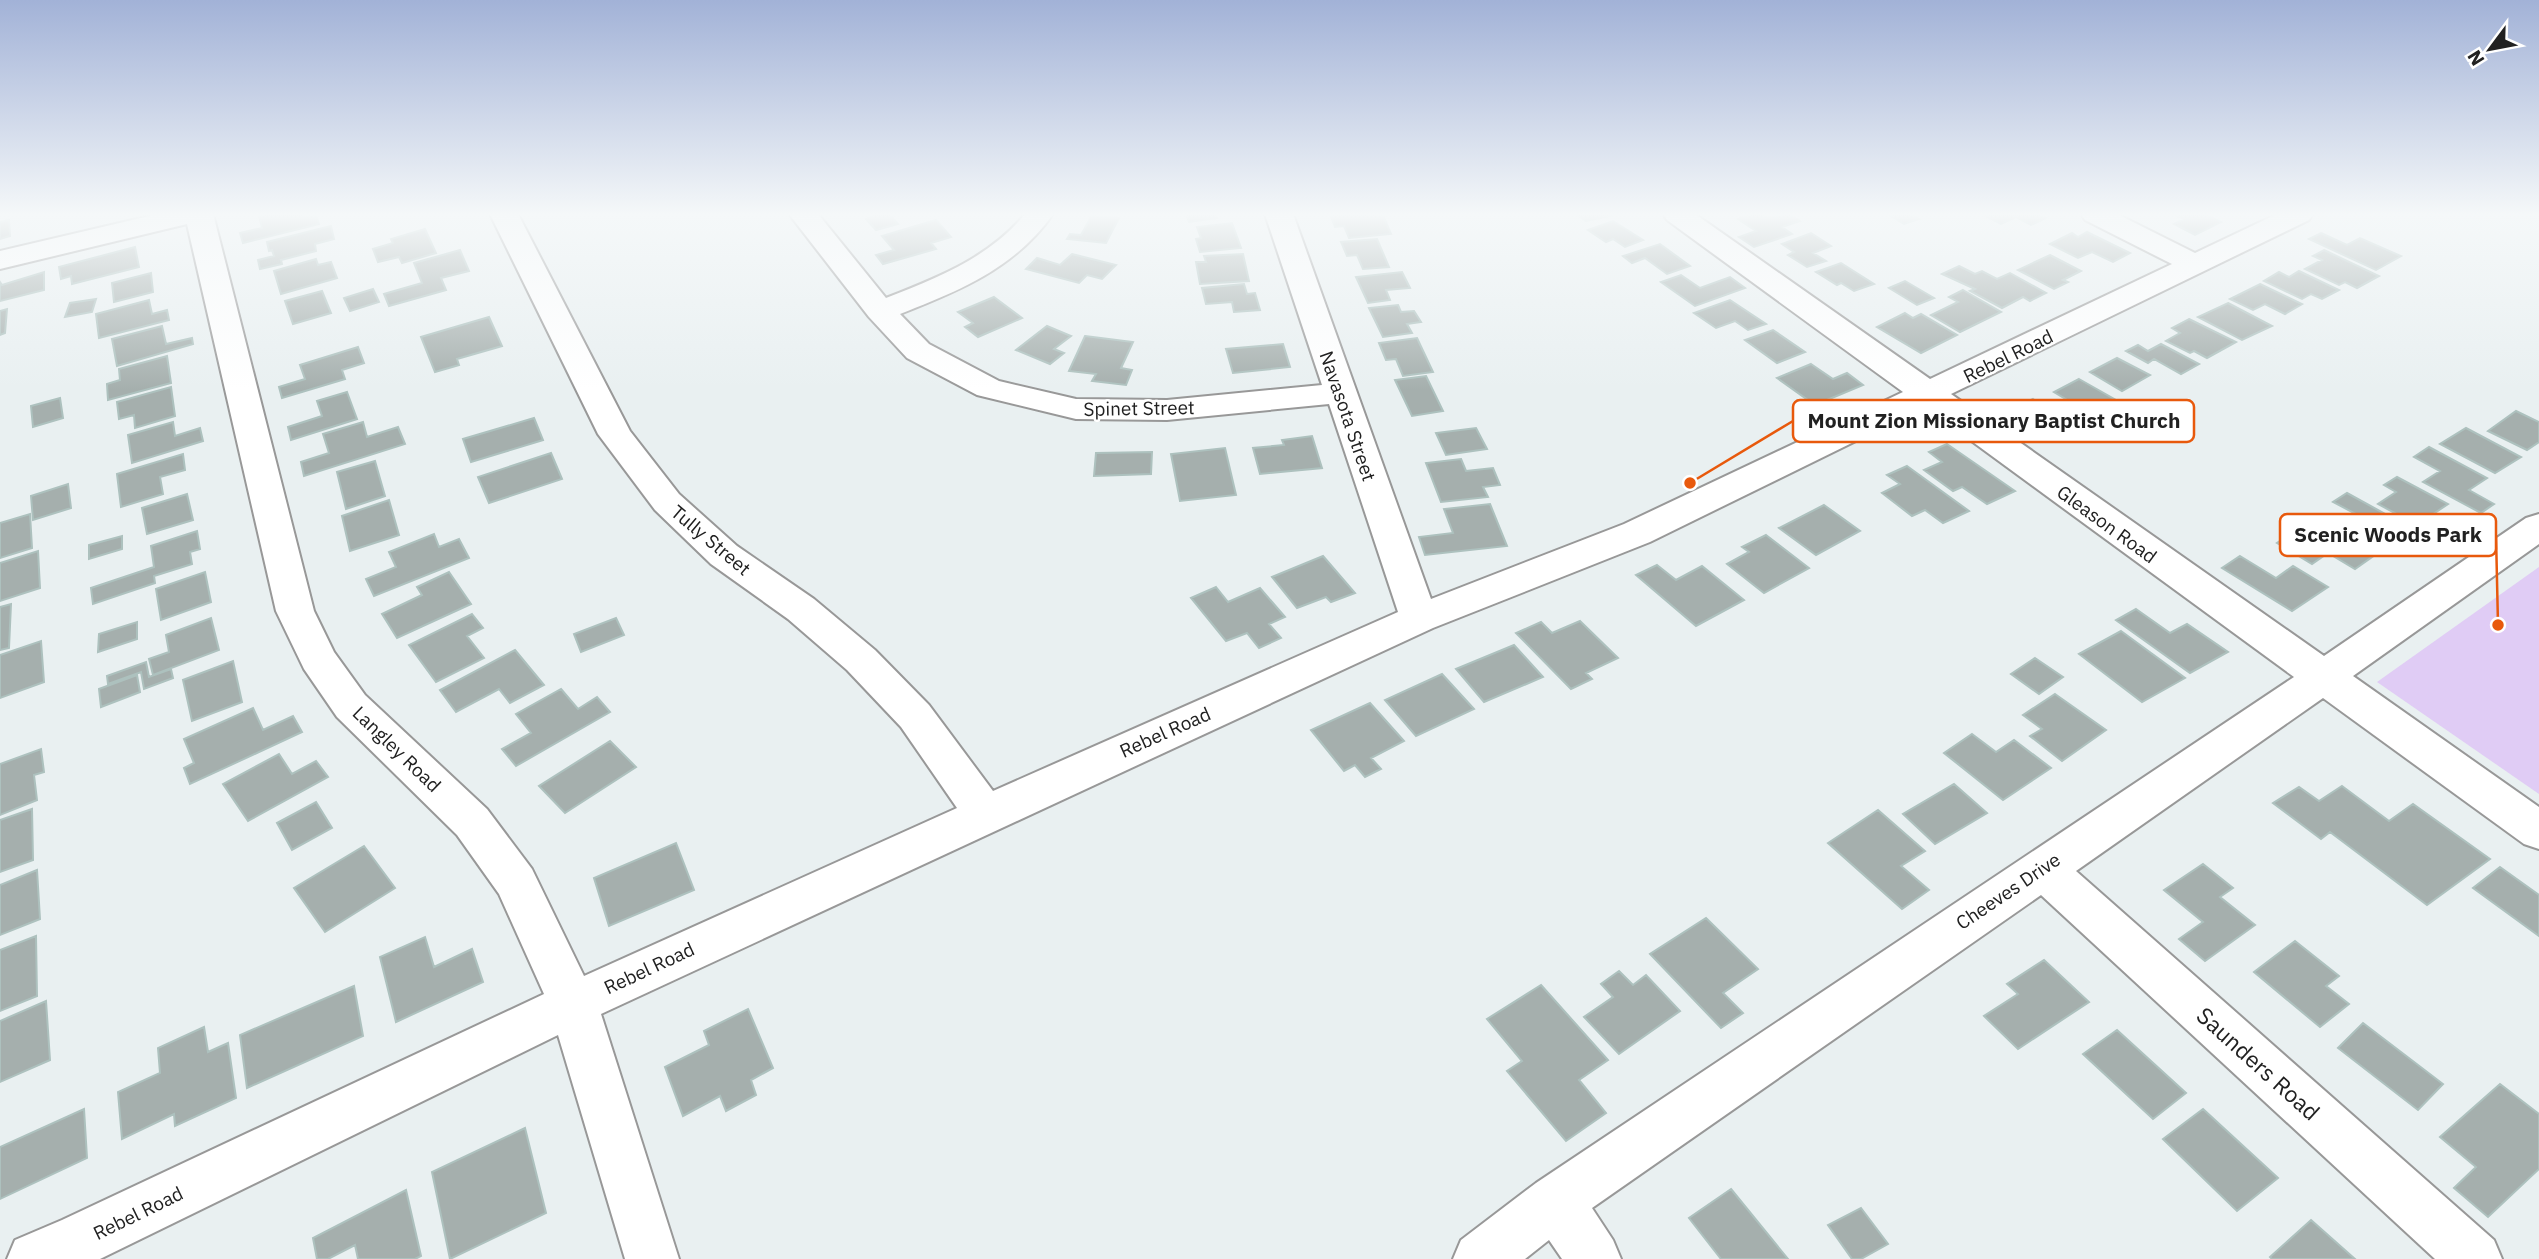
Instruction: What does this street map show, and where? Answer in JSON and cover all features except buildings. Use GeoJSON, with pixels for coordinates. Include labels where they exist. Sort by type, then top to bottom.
{"type":"FeatureCollection","features":[{"type":"Feature","properties":{"kind":"street","name":"Langley Road"},"geometry":{"type":"LineString","coordinates":[[212,273],[295,611],[318,659],[351,706],[472,822],[516,881],[573,1004],[652,1259]]}},
{"type":"Feature","properties":{"kind":"street","name":"Tully Street"},"geometry":{"type":"LineString","coordinates":[[534,273],[615,434],[667,502],[724,555],[801,609],[861,660],[915,716],[985,814]]}},
{"type":"Feature","properties":{"kind":"street","name":"Spinet Street"},"geometry":{"type":"LineString","coordinates":[[850,273],[880,311],[918,351],[989,388],[1076,409],[1167,410],[1340,393]]}},
{"type":"Feature","properties":{"kind":"street"},"geometry":{"type":"LineString","coordinates":[[880,311],[969,273]]}},
{"type":"Feature","properties":{"kind":"street","name":"Navasota Street"},"geometry":{"type":"LineString","coordinates":[[1299,273],[1419,618]]}},
{"type":"Feature","properties":{"kind":"street","name":"Gleason Road"},"geometry":{"type":"LineString","coordinates":[[1759,273],[2539,831]]}},
{"type":"Feature","properties":{"kind":"street","name":"Rebel Road"},"geometry":{"type":"LineString","coordinates":[[34,1259],[78,1241],[573,1004],[985,814],[1419,618],[1637,533],[2181,273]]}},
{"type":"Feature","properties":{"kind":"street","name":"Cheeves Drive"},"geometry":{"type":"LineString","coordinates":[[1480,1259],[1555,1202],[2323,678],[2539,526]]}},
{"type":"Feature","properties":{"kind":"street","name":"Saunders Road"},"geometry":{"type":"LineString","coordinates":[[2042,868],[2475,1259]]}},
{"type":"Feature","properties":{"kind":"street"},"geometry":{"type":"LineString","coordinates":[[1555,1202],[1594,1259]]}},
{"type":"Feature","properties":{"kind":"shaded area"},"geometry":{"type":"Polygon","coordinates":[[[2539,567],[2539,794],[2377,682],[2539,567]]]}},
{"type":"Feature","properties":{"kind":"place","name":"Mount Zion Missionary Baptist Church"},"geometry":{"type":"Point","coordinates":[1690,483]}},
{"type":"Feature","properties":{"kind":"place","name":"Scenic Woods Park"},"geometry":{"type":"Point","coordinates":[2498,625]}}]}
